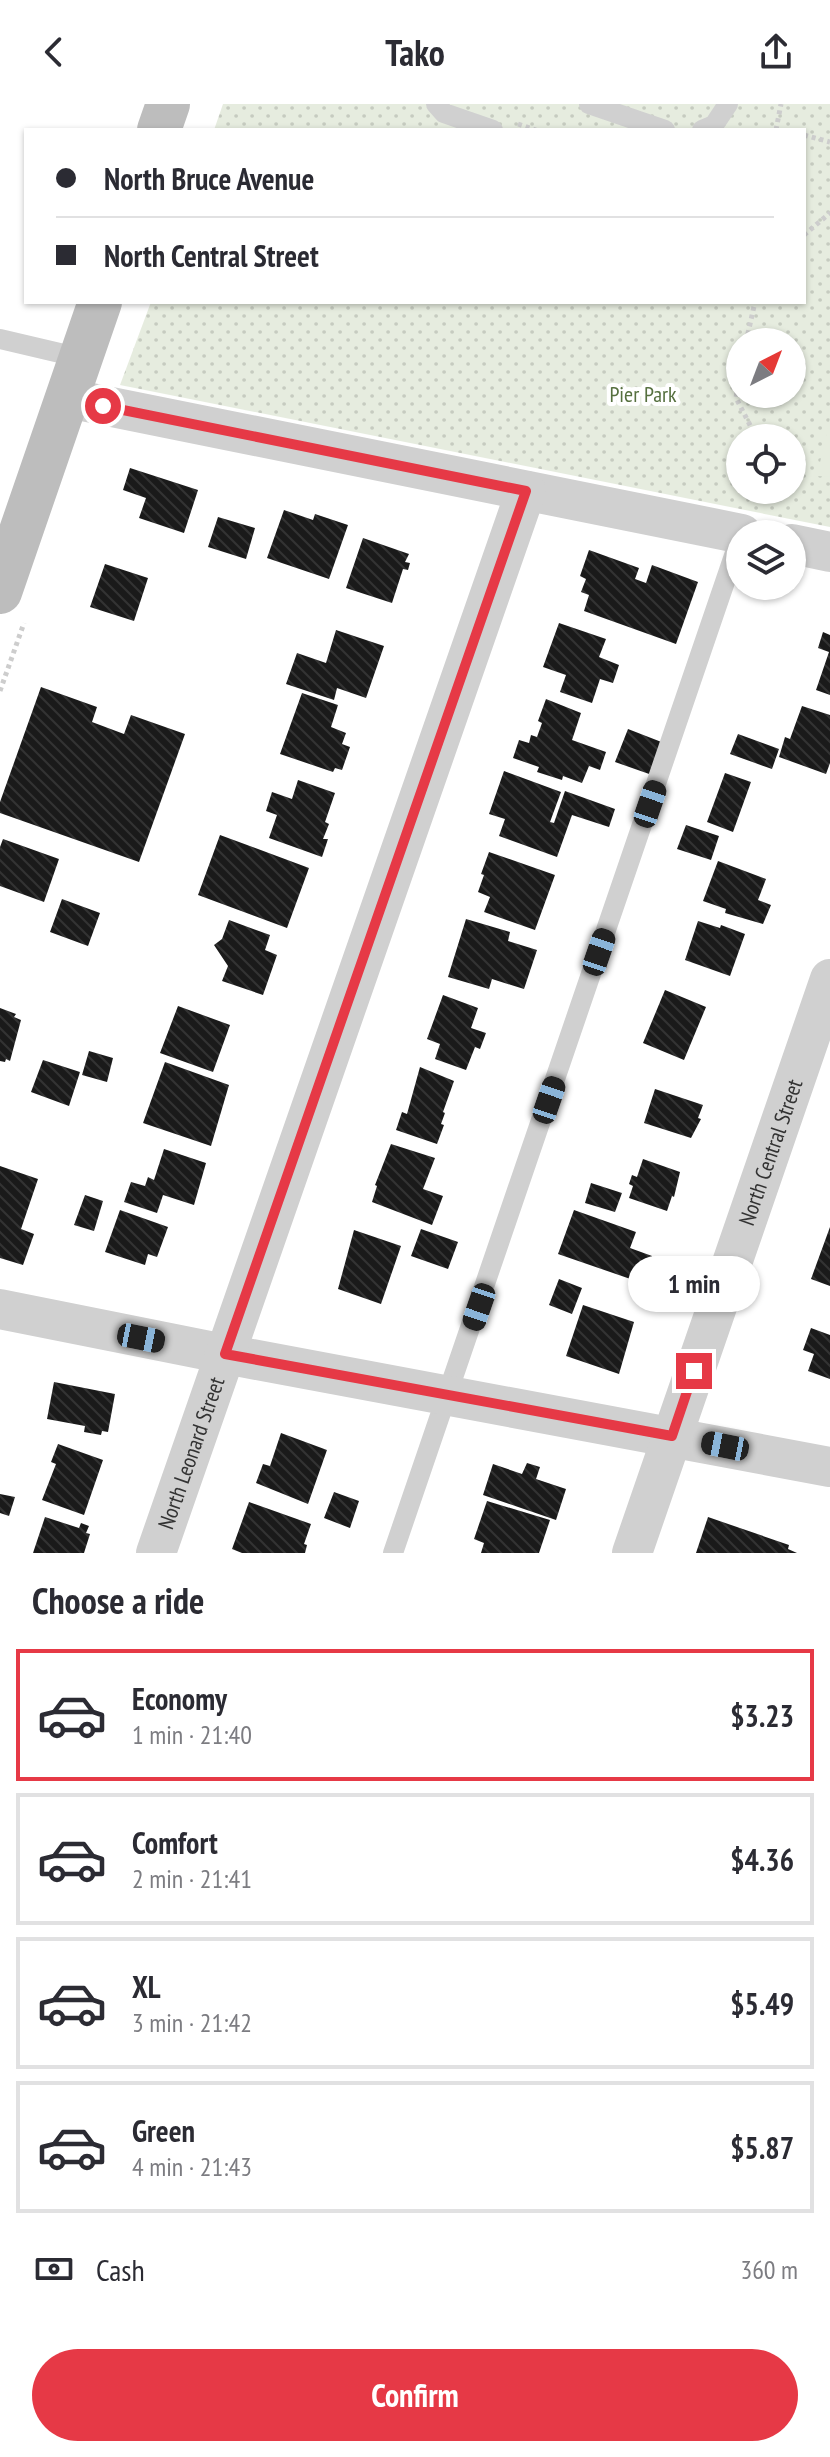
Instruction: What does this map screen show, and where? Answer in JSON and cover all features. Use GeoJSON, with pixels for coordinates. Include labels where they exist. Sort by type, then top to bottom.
{"type":"FeatureCollection","features":[{"type":"Feature","properties":{"kind":"main road"},"geometry":{"type":"LineString","coordinates":[[160,128],[168,104]]}},
{"type":"Feature","properties":{"kind":"main road"},"geometry":{"type":"LineString","coordinates":[[0,592],[99,304]]}},
{"type":"Feature","properties":{"kind":"street"},"geometry":{"type":"LineString","coordinates":[[67,398],[726,533]]}},
{"type":"Feature","properties":{"kind":"street","name":"North Leonard Street"},"geometry":{"type":"LineString","coordinates":[[156,1553],[526,491]]}},
{"type":"Feature","properties":{"kind":"street"},"geometry":{"type":"LineString","coordinates":[[806,547],[830,552]]}},
{"type":"Feature","properties":{"kind":"street","name":"North Central Street"},"geometry":{"type":"LineString","coordinates":[[632,1553],[830,979]]}},
{"type":"Feature","properties":{"kind":"street"},"geometry":{"type":"LineString","coordinates":[[1,1312],[830,1467]]}},
{"type":"Feature","properties":{"kind":"lane"},"geometry":{"type":"LineString","coordinates":[[436,104],[444,113],[487,128]]}},
{"type":"Feature","properties":{"kind":"lane"},"geometry":{"type":"LineString","coordinates":[[589,104],[659,128]]}},
{"type":"Feature","properties":{"kind":"lane"},"geometry":{"type":"LineString","coordinates":[[707,128],[714,125],[727,106]]}},
{"type":"Feature","properties":{"kind":"lane"},"geometry":{"type":"LineString","coordinates":[[722,128],[727,106]]}},
{"type":"Feature","properties":{"kind":"lane"},"geometry":{"type":"LineString","coordinates":[[0,339],[81,358]]}},
{"type":"Feature","properties":{"kind":"lane"},"geometry":{"type":"LineString","coordinates":[[393,1553],[726,580]]}},
{"type":"Feature","properties":{"kind":"path"},"geometry":{"type":"LineString","coordinates":[[776,128],[781,104]]}},
{"type":"Feature","properties":{"kind":"path"},"geometry":{"type":"LineString","coordinates":[[806,136],[830,142]]}},
{"type":"Feature","properties":{"kind":"path"},"geometry":{"type":"LineString","coordinates":[[806,233],[830,213]]}},
{"type":"Feature","properties":{"kind":"path"},"geometry":{"type":"LineString","coordinates":[[749,328],[755,304]]}},
{"type":"Feature","properties":{"kind":"green space","name":"Pier Park"},"geometry":{"type":"Polygon","coordinates":[[[223,104],[830,104],[830,527],[120,385],[150,304],[806,304],[806,128],[215,128],[223,104]]]}},
{"type":"Feature","properties":{"kind":"green space"},"geometry":{"type":"Polygon","coordinates":[[[830,418],[830,477],[817,476],[830,418]]]}},
{"type":"Feature","properties":{"kind":"building"},"geometry":{"type":"Polygon","coordinates":[[[130,468],[198,490],[184,533],[139,518],[146,498],[123,490],[130,468]]]}},
{"type":"Feature","properties":{"kind":"building"},"geometry":{"type":"Polygon","coordinates":[[[284,510],[313,520],[315,514],[348,525],[329,579],[267,558],[284,510]]]}},
{"type":"Feature","properties":{"kind":"building"},"geometry":{"type":"Polygon","coordinates":[[[218,517],[255,528],[246,559],[208,547],[218,517]]]}},
{"type":"Feature","properties":{"kind":"building"},"geometry":{"type":"Polygon","coordinates":[[[363,538],[409,554],[405,562],[410,563],[408,570],[403,569],[392,603],[346,588],[363,538]]]}},
{"type":"Feature","properties":{"kind":"building"},"geometry":{"type":"Polygon","coordinates":[[[589,550],[639,568],[635,579],[646,583],[652,565],[698,582],[676,644],[584,611],[589,595],[581,592],[586,579],[580,576],[589,550]]]}},
{"type":"Feature","properties":{"kind":"building"},"geometry":{"type":"Polygon","coordinates":[[[105,564],[148,578],[134,621],[90,607],[105,564]]]}},
{"type":"Feature","properties":{"kind":"building"},"geometry":{"type":"Polygon","coordinates":[[[559,623],[606,639],[599,657],[619,665],[613,683],[600,679],[592,703],[560,692],[566,675],[543,667],[559,623]]]}},
{"type":"Feature","properties":{"kind":"building"},"geometry":{"type":"Polygon","coordinates":[[[336,630],[384,646],[366,698],[337,688],[334,700],[286,684],[297,653],[326,663],[336,630]]]}},
{"type":"Feature","properties":{"kind":"building"},"geometry":{"type":"Polygon","coordinates":[[[823,632],[830,635],[830,695],[816,690],[829,652],[818,648],[823,632]]]}},
{"type":"Feature","properties":{"kind":"building"},"geometry":{"type":"Polygon","coordinates":[[[41,687],[97,707],[92,722],[124,734],[131,715],[185,734],[139,862],[0,813],[0,802],[41,687]]]}},
{"type":"Feature","properties":{"kind":"building"},"geometry":{"type":"Polygon","coordinates":[[[302,693],[338,705],[331,727],[346,733],[342,744],[350,747],[342,770],[335,768],[333,772],[280,754],[302,693]]]}},
{"type":"Feature","properties":{"kind":"building"},"geometry":{"type":"Polygon","coordinates":[[[546,699],[581,713],[572,740],[606,752],[600,770],[589,766],[582,783],[537,772],[539,767],[513,758],[519,740],[529,743],[531,735],[537,737],[542,723],[538,721],[546,699]]]}},
{"type":"Feature","properties":{"kind":"building"},"geometry":{"type":"Polygon","coordinates":[[[802,706],[830,715],[830,763],[826,774],[779,757],[785,737],[790,739],[802,706]]]}},
{"type":"Feature","properties":{"kind":"building"},"geometry":{"type":"Polygon","coordinates":[[[628,729],[664,743],[652,775],[615,762],[628,729]]]}},
{"type":"Feature","properties":{"kind":"building"},"geometry":{"type":"Polygon","coordinates":[[[738,734],[779,749],[772,769],[730,754],[738,734]]]}},
{"type":"Feature","properties":{"kind":"building"},"geometry":{"type":"Polygon","coordinates":[[[504,771],[561,792],[550,822],[554,823],[565,791],[615,809],[609,827],[572,815],[557,857],[499,836],[505,819],[489,814],[504,771]]]}},
{"type":"Feature","properties":{"kind":"building"},"geometry":{"type":"Polygon","coordinates":[[[725,773],[751,782],[733,832],[707,822],[725,773]]]}},
{"type":"Feature","properties":{"kind":"building"},"geometry":{"type":"Polygon","coordinates":[[[298,780],[335,793],[325,822],[329,824],[323,839],[328,839],[322,857],[269,838],[277,815],[266,811],[272,792],[292,799],[298,780]]]}},
{"type":"Feature","properties":{"kind":"building"},"geometry":{"type":"Polygon","coordinates":[[[686,825],[719,836],[711,860],[677,849],[686,825]]]}},
{"type":"Feature","properties":{"kind":"building"},"geometry":{"type":"Polygon","coordinates":[[[220,835],[309,868],[287,928],[198,895],[220,835]]]}},
{"type":"Feature","properties":{"kind":"building"},"geometry":{"type":"Polygon","coordinates":[[[3,839],[59,859],[44,902],[0,886],[0,847],[3,839]]]}},
{"type":"Feature","properties":{"kind":"building"},"geometry":{"type":"Polygon","coordinates":[[[489,852],[555,875],[535,930],[484,912],[490,897],[478,892],[489,852]]]}},
{"type":"Feature","properties":{"kind":"building"},"geometry":{"type":"Polygon","coordinates":[[[718,861],[766,879],[758,900],[771,905],[763,924],[725,913],[726,909],[703,901],[718,861]]]}},
{"type":"Feature","properties":{"kind":"building"},"geometry":{"type":"Polygon","coordinates":[[[62,899],[100,913],[88,946],[50,932],[62,899]]]}},
{"type":"Feature","properties":{"kind":"building"},"geometry":{"type":"Polygon","coordinates":[[[466,919],[510,932],[508,941],[537,950],[524,989],[492,979],[489,989],[448,977],[466,919]]]}},
{"type":"Feature","properties":{"kind":"building"},"geometry":{"type":"Polygon","coordinates":[[[229,920],[270,935],[265,950],[277,955],[263,995],[222,981],[228,966],[214,945],[222,939],[229,920]]]}},
{"type":"Feature","properties":{"kind":"building"},"geometry":{"type":"Polygon","coordinates":[[[698,921],[745,934],[730,976],[685,960],[698,921]]]}},
{"type":"Feature","properties":{"kind":"building"},"geometry":{"type":"Polygon","coordinates":[[[665,990],[706,1007],[684,1060],[643,1043],[665,990]]]}},
{"type":"Feature","properties":{"kind":"building"},"geometry":{"type":"Polygon","coordinates":[[[443,995],[478,1008],[471,1028],[486,1033],[480,1049],[475,1047],[466,1070],[435,1059],[440,1044],[427,1039],[443,995]]]}},
{"type":"Feature","properties":{"kind":"building"},"geometry":{"type":"Polygon","coordinates":[[[178,1006],[230,1025],[213,1072],[160,1053],[178,1006]]]}},
{"type":"Feature","properties":{"kind":"building"},"geometry":{"type":"Polygon","coordinates":[[[0,1008],[16,1014],[14,1017],[21,1020],[10,1061],[6,1059],[5,1062],[0,1061],[0,1008]]]}},
{"type":"Feature","properties":{"kind":"building"},"geometry":{"type":"Polygon","coordinates":[[[89,1051],[113,1058],[107,1082],[82,1075],[89,1051]]]}},
{"type":"Feature","properties":{"kind":"building"},"geometry":{"type":"Polygon","coordinates":[[[43,1060],[80,1072],[69,1106],[31,1092],[43,1060]]]}},
{"type":"Feature","properties":{"kind":"building"},"geometry":{"type":"Polygon","coordinates":[[[165,1062],[229,1085],[211,1146],[143,1123],[165,1062]]]}},
{"type":"Feature","properties":{"kind":"building"},"geometry":{"type":"Polygon","coordinates":[[[420,1067],[454,1081],[443,1112],[441,1124],[444,1125],[437,1144],[396,1130],[402,1112],[407,1114],[420,1067]]]}},
{"type":"Feature","properties":{"kind":"building"},"geometry":{"type":"Polygon","coordinates":[[[655,1089],[703,1105],[698,1118],[701,1119],[691,1138],[644,1123],[655,1089]]]}},
{"type":"Feature","properties":{"kind":"building"},"geometry":{"type":"Polygon","coordinates":[[[391,1144],[435,1158],[423,1189],[443,1196],[432,1225],[372,1202],[375,1185],[391,1144]]]}},
{"type":"Feature","properties":{"kind":"building"},"geometry":{"type":"Polygon","coordinates":[[[164,1149],[206,1163],[194,1205],[163,1195],[157,1213],[124,1202],[131,1182],[145,1186],[148,1177],[154,1180],[164,1149]]]}},
{"type":"Feature","properties":{"kind":"building"},"geometry":{"type":"Polygon","coordinates":[[[643,1159],[680,1172],[667,1211],[629,1198],[633,1186],[629,1184],[632,1175],[637,1177],[643,1159]]]}},
{"type":"Feature","properties":{"kind":"building"},"geometry":{"type":"Polygon","coordinates":[[[0,1166],[38,1179],[21,1229],[34,1234],[23,1265],[0,1258],[0,1166]]]}},
{"type":"Feature","properties":{"kind":"building"},"geometry":{"type":"Polygon","coordinates":[[[591,1183],[622,1193],[615,1212],[585,1203],[591,1183]]]}},
{"type":"Feature","properties":{"kind":"building"},"geometry":{"type":"Polygon","coordinates":[[[85,1195],[103,1201],[94,1231],[74,1225],[85,1195]]]}},
{"type":"Feature","properties":{"kind":"building"},"geometry":{"type":"Polygon","coordinates":[[[120,1210],[168,1227],[157,1257],[148,1254],[145,1265],[105,1252],[120,1210]]]}},
{"type":"Feature","properties":{"kind":"building"},"geometry":{"type":"Polygon","coordinates":[[[574,1210],[636,1232],[630,1248],[652,1256],[642,1283],[558,1254],[574,1210]]]}},
{"type":"Feature","properties":{"kind":"building"},"geometry":{"type":"Polygon","coordinates":[[[830,1227],[830,1286],[811,1279],[830,1227]]]}},
{"type":"Feature","properties":{"kind":"building"},"geometry":{"type":"Polygon","coordinates":[[[421,1229],[458,1242],[448,1269],[411,1256],[421,1229]]]}},
{"type":"Feature","properties":{"kind":"building"},"geometry":{"type":"Polygon","coordinates":[[[354,1230],[401,1246],[381,1304],[338,1289],[354,1230]]]}},
{"type":"Feature","properties":{"kind":"building"},"geometry":{"type":"Polygon","coordinates":[[[559,1279],[582,1288],[572,1314],[549,1305],[559,1279]]]}},
{"type":"Feature","properties":{"kind":"building"},"geometry":{"type":"Polygon","coordinates":[[[583,1305],[634,1322],[619,1374],[566,1356],[583,1305]]]}},
{"type":"Feature","properties":{"kind":"building"},"geometry":{"type":"Polygon","coordinates":[[[811,1328],[830,1335],[830,1379],[808,1371],[814,1354],[803,1350],[811,1328]]]}},
{"type":"Feature","properties":{"kind":"building"},"geometry":{"type":"Polygon","coordinates":[[[54,1382],[115,1394],[108,1432],[102,1431],[101,1435],[84,1432],[85,1426],[47,1419],[54,1382]]]}},
{"type":"Feature","properties":{"kind":"building"},"geometry":{"type":"Polygon","coordinates":[[[281,1433],[327,1450],[308,1504],[256,1483],[263,1464],[270,1466],[281,1433]]]}},
{"type":"Feature","properties":{"kind":"building"},"geometry":{"type":"Polygon","coordinates":[[[58,1444],[103,1460],[84,1515],[42,1500],[56,1464],[51,1462],[58,1444]]]}},
{"type":"Feature","properties":{"kind":"building"},"geometry":{"type":"Polygon","coordinates":[[[527,1463],[540,1467],[536,1479],[566,1489],[556,1520],[483,1495],[493,1464],[522,1474],[527,1463]]]}},
{"type":"Feature","properties":{"kind":"building"},"geometry":{"type":"Polygon","coordinates":[[[334,1492],[359,1501],[350,1528],[324,1518],[334,1492]]]}},
{"type":"Feature","properties":{"kind":"building"},"geometry":{"type":"Polygon","coordinates":[[[0,1494],[15,1497],[9,1516],[0,1513],[0,1494]]]}},
{"type":"Feature","properties":{"kind":"building"},"geometry":{"type":"Polygon","coordinates":[[[487,1501],[550,1520],[539,1553],[481,1553],[484,1543],[474,1539],[487,1501]]]}},
{"type":"Feature","properties":{"kind":"building"},"geometry":{"type":"Polygon","coordinates":[[[249,1502],[311,1524],[304,1544],[307,1545],[305,1553],[242,1553],[232,1549],[249,1502]]]}},
{"type":"Feature","properties":{"kind":"building"},"geometry":{"type":"Polygon","coordinates":[[[45,1517],[79,1528],[81,1523],[89,1526],[86,1533],[90,1534],[84,1553],[33,1553],[45,1517]]]}},
{"type":"Feature","properties":{"kind":"building"},"geometry":{"type":"Polygon","coordinates":[[[708,1517],[789,1545],[788,1549],[797,1553],[696,1553],[708,1517]]]}},
{"type":"Feature","properties":{"kind":"route"},"geometry":{"type":"LineString","coordinates":[[103,406],[526,491],[225,1354],[672,1436],[694,1371]]}}]}
